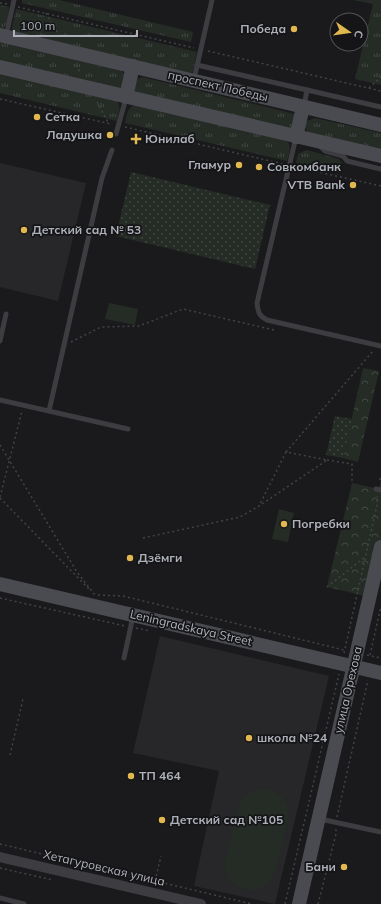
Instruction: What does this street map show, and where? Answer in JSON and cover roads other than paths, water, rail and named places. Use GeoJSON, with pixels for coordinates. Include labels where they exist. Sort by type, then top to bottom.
{"type":"FeatureCollection","features":[{"type":"Feature","properties":{"kind":"main road","name":"проспект Победы"},"geometry":{"type":"LineString","coordinates":[[3,35],[381,125]]}},
{"type":"Feature","properties":{"kind":"main road"},"geometry":{"type":"LineString","coordinates":[[126,97],[133,66]]}},
{"type":"Feature","properties":{"kind":"main road"},"geometry":{"type":"LineString","coordinates":[[0,67],[381,156]]}},
{"type":"Feature","properties":{"kind":"main road"},"geometry":{"type":"LineString","coordinates":[[296,136],[303,106]]}},
{"type":"Feature","properties":{"kind":"main road","name":"улица Орехова"},"geometry":{"type":"LineString","coordinates":[[299,904],[355,666],[381,547]]}},
{"type":"Feature","properties":{"kind":"main road","name":"Leningradskaya Street"},"geometry":{"type":"LineString","coordinates":[[0,584],[381,673]]}},
{"type":"Feature","properties":{"kind":"street","name":"Хетагуровская улица"},"geometry":{"type":"LineString","coordinates":[[0,857],[201,904]]}},
{"type":"Feature","properties":{"kind":"lane"},"geometry":{"type":"LineString","coordinates":[[193,80],[212,0]]}},
{"type":"Feature","properties":{"kind":"lane"},"geometry":{"type":"LineString","coordinates":[[3,35],[14,3]]}},
{"type":"Feature","properties":{"kind":"lane"},"geometry":{"type":"LineString","coordinates":[[197,65],[381,107]]}},
{"type":"Feature","properties":{"kind":"lane"},"geometry":{"type":"LineString","coordinates":[[303,106],[307,90]]}},
{"type":"Feature","properties":{"kind":"lane"},"geometry":{"type":"LineString","coordinates":[[116,134],[126,97]]}},
{"type":"Feature","properties":{"kind":"lane"},"geometry":{"type":"LineString","coordinates":[[296,136],[257,303],[258,311],[261,317],[267,320],[380,345]]}},
{"type":"Feature","properties":{"kind":"lane"},"geometry":{"type":"LineString","coordinates":[[315,141],[325,151],[343,156],[347,162],[381,169]]}},
{"type":"Feature","properties":{"kind":"lane"},"geometry":{"type":"LineString","coordinates":[[49,411],[102,178],[112,150]]}},
{"type":"Feature","properties":{"kind":"lane"},"geometry":{"type":"LineString","coordinates":[[0,341],[6,314]]}},
{"type":"Feature","properties":{"kind":"lane"},"geometry":{"type":"LineString","coordinates":[[0,400],[128,430]]}},
{"type":"Feature","properties":{"kind":"lane"},"geometry":{"type":"LineString","coordinates":[[124,658],[134,615]]}},
{"type":"Feature","properties":{"kind":"lane"},"geometry":{"type":"LineString","coordinates":[[319,819],[381,832]]}},
{"type":"Feature","properties":{"kind":"lane"},"geometry":{"type":"LineString","coordinates":[[0,898],[24,904]]}},
{"type":"Feature","properties":{"kind":"place","name":"Победа"},"geometry":{"type":"Point","coordinates":[294,29]}},
{"type":"Feature","properties":{"kind":"place","name":"Сетка"},"geometry":{"type":"Point","coordinates":[37,117]}},
{"type":"Feature","properties":{"kind":"place","name":"Ладушка"},"geometry":{"type":"Point","coordinates":[110,135]}},
{"type":"Feature","properties":{"kind":"place","name":"Юнилаб"},"geometry":{"type":"Point","coordinates":[136,139]}},
{"type":"Feature","properties":{"kind":"place","name":"Гламур"},"geometry":{"type":"Point","coordinates":[239,165]}},
{"type":"Feature","properties":{"kind":"place","name":"Совкомбанк"},"geometry":{"type":"Point","coordinates":[259,167]}},
{"type":"Feature","properties":{"kind":"place","name":"VTB Bank"},"geometry":{"type":"Point","coordinates":[353,185]}},
{"type":"Feature","properties":{"kind":"place","name":"Детский сад № 53"},"geometry":{"type":"Point","coordinates":[24,230]}},
{"type":"Feature","properties":{"kind":"place","name":"Погребки"},"geometry":{"type":"Point","coordinates":[284,524]}},
{"type":"Feature","properties":{"kind":"place","name":"Дзёмги"},"geometry":{"type":"Point","coordinates":[130,558]}},
{"type":"Feature","properties":{"kind":"place","name":"школа №24"},"geometry":{"type":"Point","coordinates":[249,738]}},
{"type":"Feature","properties":{"kind":"place","name":"ТП 464"},"geometry":{"type":"Point","coordinates":[131,776]}},
{"type":"Feature","properties":{"kind":"place","name":"Детский сад №105"},"geometry":{"type":"Point","coordinates":[162,820]}},
{"type":"Feature","properties":{"kind":"place","name":"Бани"},"geometry":{"type":"Point","coordinates":[344,867]}}]}
